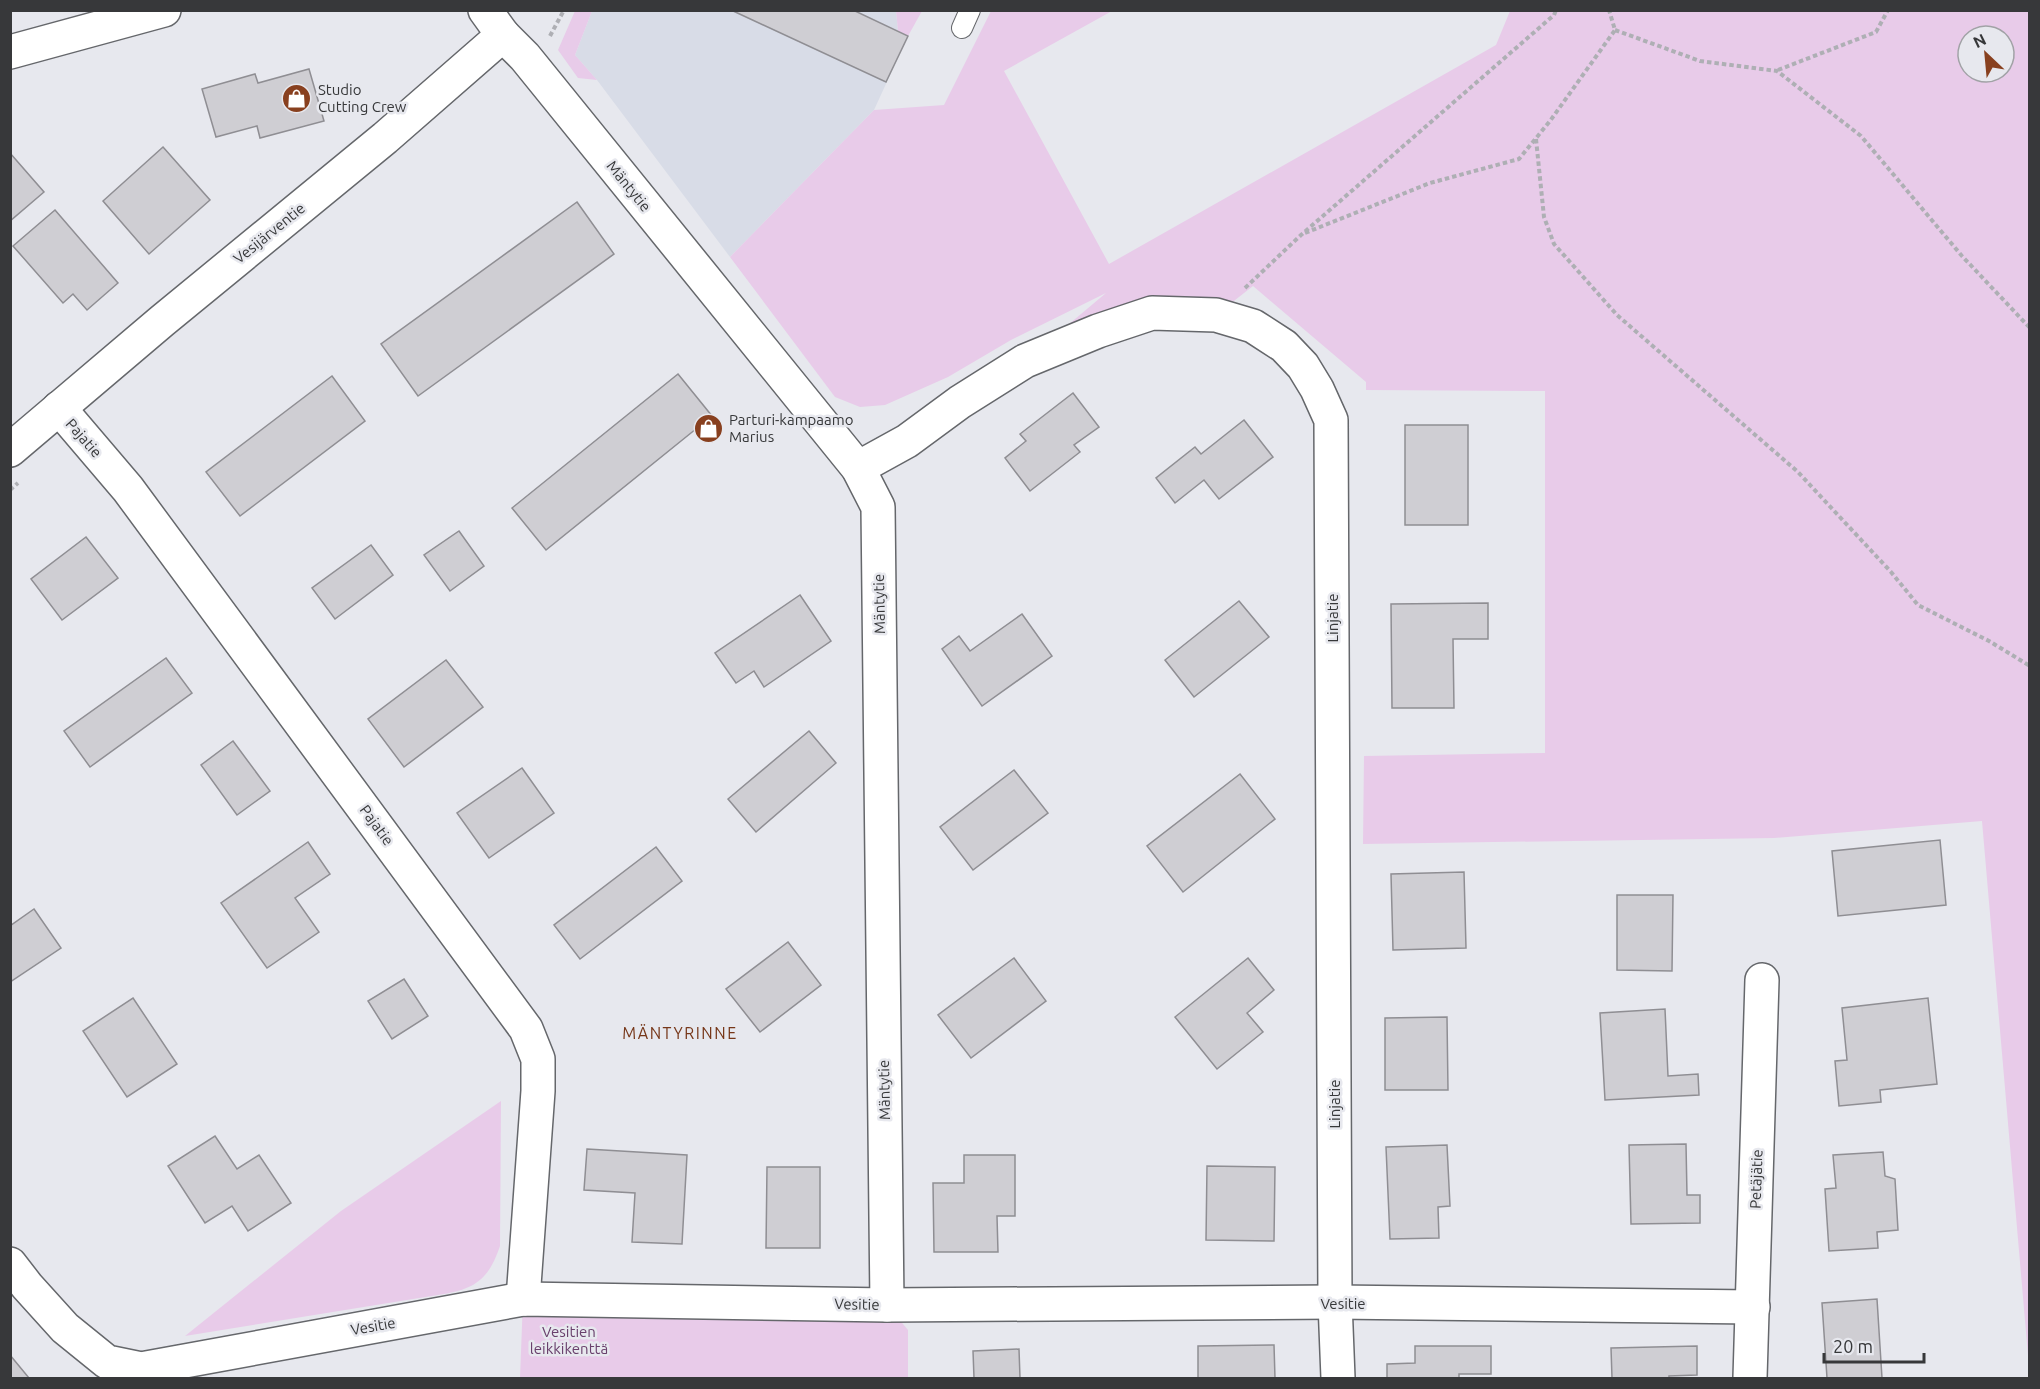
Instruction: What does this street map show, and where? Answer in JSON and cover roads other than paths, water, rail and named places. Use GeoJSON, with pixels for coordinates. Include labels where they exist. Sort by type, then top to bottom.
{"type":"FeatureCollection","features":[{"type":"Feature","properties":{"kind":"street"},"geometry":{"type":"LineString","coordinates":[[10,52],[164,10]]}},
{"type":"Feature","properties":{"kind":"street","name":"Vesijärventie"},"geometry":{"type":"LineString","coordinates":[[10,450],[170,314],[385,138],[494,23]]}},
{"type":"Feature","properties":{"kind":"street","name":"Mäntytie"},"geometry":{"type":"LineString","coordinates":[[494,23],[525,57],[858,468],[878,507],[887,1305]]}},
{"type":"Feature","properties":{"kind":"street","name":"Linjatie"},"geometry":{"type":"LineString","coordinates":[[858,468],[907,441],[960,402],[1025,361],[1098,331],[1152,313],[1216,315],[1253,326],[1284,346],[1303,366],[1313,381],[1331,420],[1335,1302],[1338,1378]]}},
{"type":"Feature","properties":{"kind":"street","name":"Pajatie"},"geometry":{"type":"LineString","coordinates":[[59,408],[128,489],[526,1029],[538,1059],[538,1091],[523,1299]]}},
{"type":"Feature","properties":{"kind":"street","name":"Petäjätie"},"geometry":{"type":"LineString","coordinates":[[1750,1378],[1762,980]]}},
{"type":"Feature","properties":{"kind":"street","name":"Vesitie"},"geometry":{"type":"LineString","coordinates":[[10,1263],[27,1286],[65,1328],[107,1362],[141,1369],[523,1299],[887,1305],[1335,1302],[1753,1307]]}},
{"type":"Feature","properties":{"kind":"place","name":"Studio Cutting Crew"},"geometry":{"type":"Point","coordinates":[297,98]}},
{"type":"Feature","properties":{"kind":"place","name":"Parturi-kampaamo Marius"},"geometry":{"type":"Point","coordinates":[708,428]}},
{"type":"Feature","properties":{"kind":"district","name":"MÄNTYRINNE"},"geometry":{"type":"Point","coordinates":[680,1033]}},
{"type":"Feature","properties":{"kind":"park label","name":"Vesitien leikkikenttä"},"geometry":{"type":"Point","coordinates":[569,1340]}}]}
